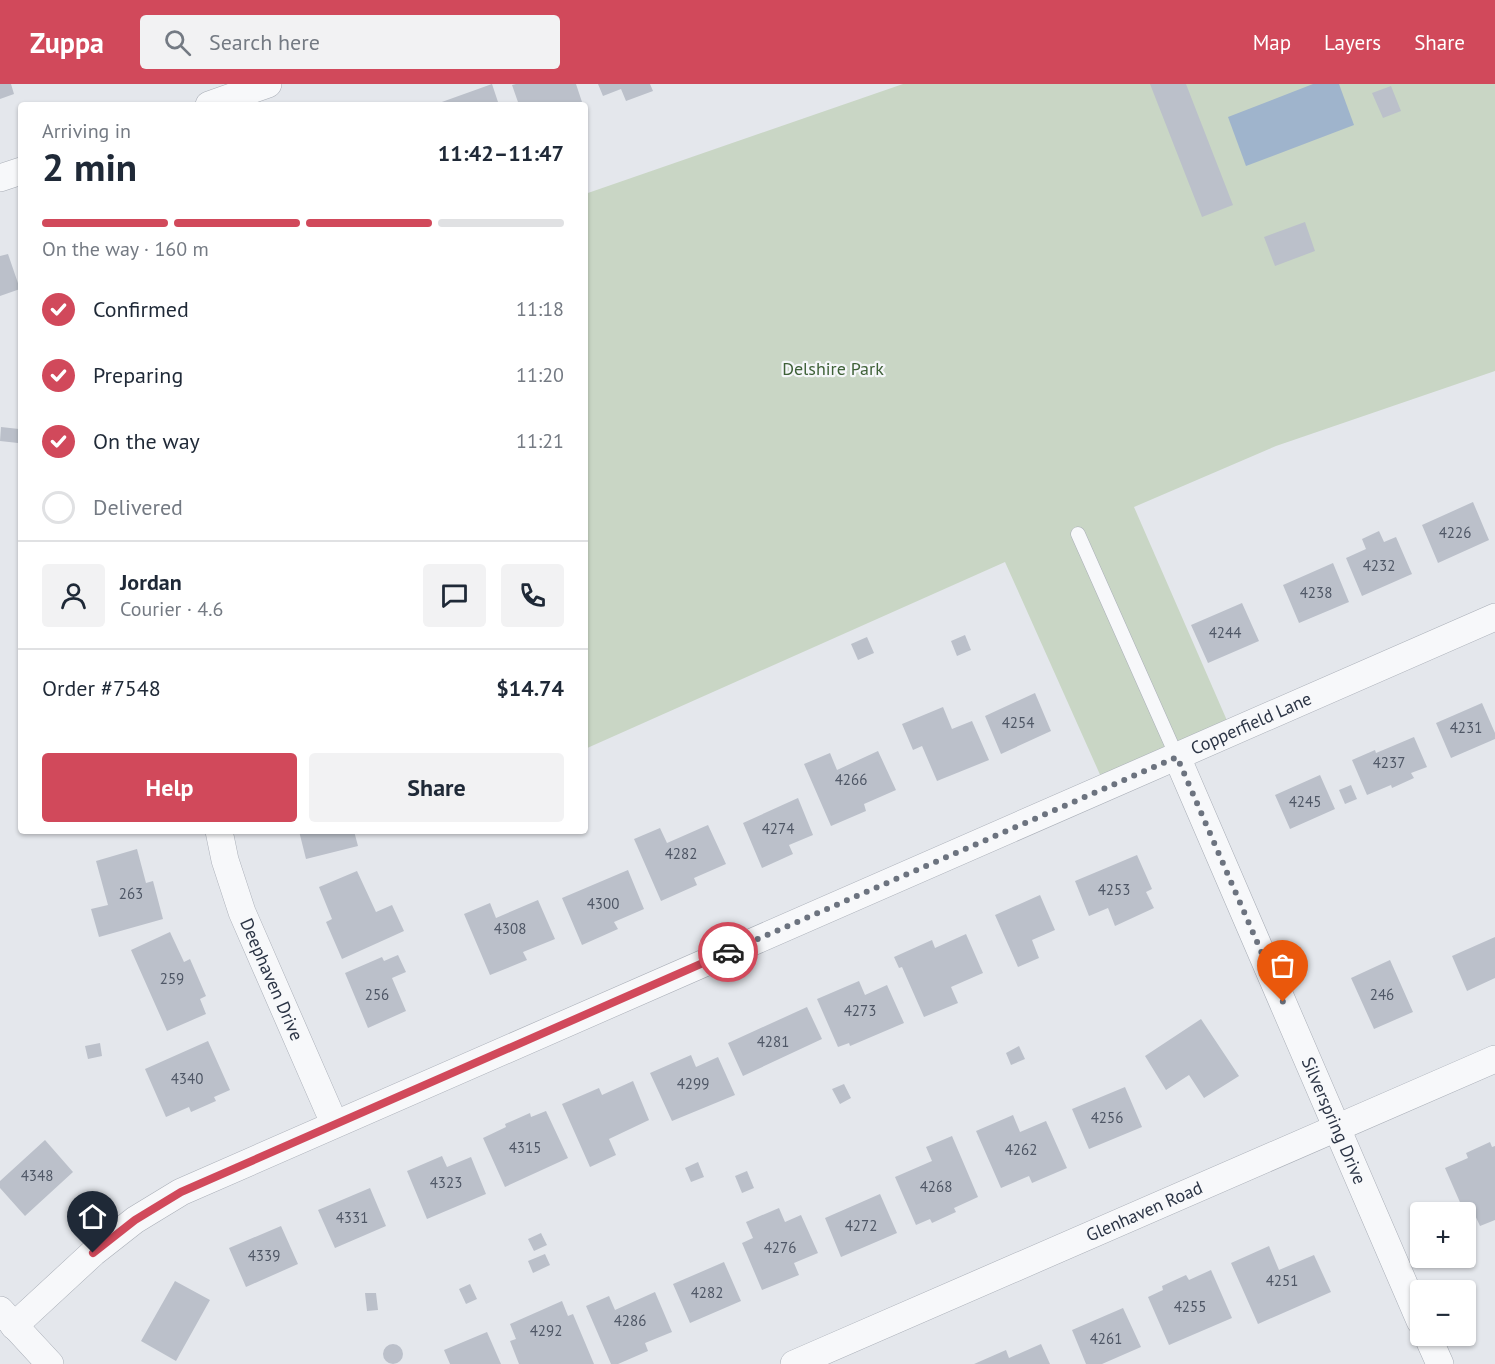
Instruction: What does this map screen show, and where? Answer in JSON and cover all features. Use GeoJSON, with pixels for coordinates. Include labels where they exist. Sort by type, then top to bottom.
{"type":"FeatureCollection","features":[{"type":"Feature","properties":{"kind":"street"},"geometry":{"type":"LineString","coordinates":[[218,102],[268,84]]}},
{"type":"Feature","properties":{"kind":"street"},"geometry":{"type":"LineString","coordinates":[[0,178],[18,172]]}},
{"type":"Feature","properties":{"kind":"street","name":"Copperfield Lane"},"geometry":{"type":"LineString","coordinates":[[7,1318],[135,1220],[181,1192],[334,1123],[1495,617]]}},
{"type":"Feature","properties":{"kind":"street","name":"Silverspring Drive"},"geometry":{"type":"LineString","coordinates":[[1177,757],[1410,1298]]}},
{"type":"Feature","properties":{"kind":"street","name":"Deephaven Drive"},"geometry":{"type":"LineString","coordinates":[[220,834],[225,860],[242,912],[334,1123]]}},
{"type":"Feature","properties":{"kind":"street","name":"Glenhaven Road"},"geometry":{"type":"LineString","coordinates":[[794,1364],[1495,1059]]}},
{"type":"Feature","properties":{"kind":"street"},"geometry":{"type":"LineString","coordinates":[[7,1318],[50,1364]]}},
{"type":"Feature","properties":{"kind":"street"},"geometry":{"type":"LineString","coordinates":[[1432,1346],[1440,1364]]}},
{"type":"Feature","properties":{"kind":"lane"},"geometry":{"type":"LineString","coordinates":[[1078,534],[1177,757]]}},
{"type":"Feature","properties":{"kind":"green space","name":"Delshire Park"},"geometry":{"type":"Polygon","coordinates":[[[903,84],[1495,84],[1495,371],[1276,446],[1134,507],[1232,732],[1106,788],[1005,562],[588,748],[588,193],[903,84]]]}},
{"type":"Feature","properties":{"kind":"water"},"geometry":{"type":"Polygon","coordinates":[[[1313,84],[1339,84],[1354,125],[1246,166],[1228,117],[1313,84]]]}},
{"type":"Feature","properties":{"kind":"building"},"geometry":{"type":"Polygon","coordinates":[[[0,84],[11,84],[14,94],[0,99],[0,84]]]}},
{"type":"Feature","properties":{"kind":"building"},"geometry":{"type":"Polygon","coordinates":[[[492,84],[498,102],[442,102],[492,84]]]}},
{"type":"Feature","properties":{"kind":"building"},"geometry":{"type":"Polygon","coordinates":[[[576,84],[582,102],[518,102],[512,85],[576,84]]]}},
{"type":"Feature","properties":{"kind":"building"},"geometry":{"type":"Polygon","coordinates":[[[598,84],[650,84],[653,91],[626,101],[621,89],[603,96],[598,84]]]}},
{"type":"Feature","properties":{"kind":"building"},"geometry":{"type":"Polygon","coordinates":[[[1150,84],[1186,84],[1233,205],[1202,217],[1150,84]]]}},
{"type":"Feature","properties":{"kind":"building"},"geometry":{"type":"Polygon","coordinates":[[[1391,86],[1401,111],[1383,118],[1372,93],[1391,86]]]}},
{"type":"Feature","properties":{"kind":"building"},"geometry":{"type":"Polygon","coordinates":[[[1305,222],[1315,251],[1275,266],[1264,237],[1305,222]]]}},
{"type":"Feature","properties":{"kind":"building"},"geometry":{"type":"Polygon","coordinates":[[[8,254],[18,290],[0,296],[0,256],[8,254]]]}},
{"type":"Feature","properties":{"kind":"building"},"geometry":{"type":"Polygon","coordinates":[[[1,427],[18,429],[18,443],[0,441],[1,427]]]}},
{"type":"Feature","properties":{"kind":"building"},"geometry":{"type":"Polygon","coordinates":[[[1473,502],[1489,540],[1438,563],[1422,525],[1473,502]]]}},
{"type":"Feature","properties":{"kind":"building"},"geometry":{"type":"Polygon","coordinates":[[[1379,531],[1384,542],[1396,537],[1412,574],[1362,596],[1346,558],[1366,549],[1362,539],[1379,531]]]}},
{"type":"Feature","properties":{"kind":"building"},"geometry":{"type":"Polygon","coordinates":[[[1333,563],[1349,602],[1299,623],[1283,585],[1333,563]]]}},
{"type":"Feature","properties":{"kind":"building"},"geometry":{"type":"Polygon","coordinates":[[[1242,603],[1259,641],[1208,663],[1191,625],[1242,603]]]}},
{"type":"Feature","properties":{"kind":"building"},"geometry":{"type":"Polygon","coordinates":[[[965,635],[971,650],[957,656],[951,641],[965,635]]]}},
{"type":"Feature","properties":{"kind":"building"},"geometry":{"type":"Polygon","coordinates":[[[867,637],[874,653],[858,660],[851,644],[867,637]]]}},
{"type":"Feature","properties":{"kind":"building"},"geometry":{"type":"Polygon","coordinates":[[[1035,693],[1051,731],[1001,754],[985,716],[1035,693]]]}},
{"type":"Feature","properties":{"kind":"building"},"geometry":{"type":"Polygon","coordinates":[[[1482,703],[1495,733],[1495,739],[1451,758],[1436,723],[1482,703]]]}},
{"type":"Feature","properties":{"kind":"building"},"geometry":{"type":"Polygon","coordinates":[[[943,707],[952,729],[972,721],[989,760],[937,781],[922,746],[913,750],[902,724],[943,707]]]}},
{"type":"Feature","properties":{"kind":"building"},"geometry":{"type":"Polygon","coordinates":[[[1414,737],[1427,767],[1411,773],[1414,778],[1392,788],[1391,785],[1367,795],[1352,760],[1414,737]]]}},
{"type":"Feature","properties":{"kind":"building"},"geometry":{"type":"Polygon","coordinates":[[[878,751],[896,790],[864,804],[866,811],[831,826],[804,764],[830,753],[837,770],[878,751]]]}},
{"type":"Feature","properties":{"kind":"building"},"geometry":{"type":"Polygon","coordinates":[[[1320,775],[1335,809],[1290,829],[1275,795],[1320,775]]]}},
{"type":"Feature","properties":{"kind":"building"},"geometry":{"type":"Polygon","coordinates":[[[1351,785],[1357,799],[1345,804],[1339,790],[1351,785]]]}},
{"type":"Feature","properties":{"kind":"building"},"geometry":{"type":"Polygon","coordinates":[[[798,798],[813,835],[789,845],[793,854],[762,868],[743,823],[798,798]]]}},
{"type":"Feature","properties":{"kind":"building"},"geometry":{"type":"Polygon","coordinates":[[[708,825],[726,864],[694,878],[697,885],[661,901],[634,839],[660,828],[667,843],[708,825]]]}},
{"type":"Feature","properties":{"kind":"building"},"geometry":{"type":"Polygon","coordinates":[[[300,834],[355,834],[358,846],[306,859],[300,834]]]}},
{"type":"Feature","properties":{"kind":"building"},"geometry":{"type":"Polygon","coordinates":[[[137,849],[146,883],[153,881],[163,919],[99,937],[91,909],[108,905],[96,861],[137,849]]]}},
{"type":"Feature","properties":{"kind":"building"},"geometry":{"type":"Polygon","coordinates":[[[1137,855],[1152,889],[1146,892],[1154,908],[1115,926],[1108,908],[1089,916],[1075,881],[1137,855]]]}},
{"type":"Feature","properties":{"kind":"building"},"geometry":{"type":"Polygon","coordinates":[[[628,870],[644,909],[614,922],[618,929],[582,945],[562,898],[628,870]]]}},
{"type":"Feature","properties":{"kind":"building"},"geometry":{"type":"Polygon","coordinates":[[[357,871],[376,912],[392,905],[404,931],[342,959],[326,922],[332,919],[319,887],[357,871]]]}},
{"type":"Feature","properties":{"kind":"building"},"geometry":{"type":"Polygon","coordinates":[[[1040,895],[1055,930],[1032,940],[1039,958],[1018,967],[995,915],[1040,895]]]}},
{"type":"Feature","properties":{"kind":"building"},"geometry":{"type":"Polygon","coordinates":[[[538,900],[555,939],[523,952],[527,960],[490,975],[464,914],[490,903],[496,918],[538,900]]]}},
{"type":"Feature","properties":{"kind":"building"},"geometry":{"type":"Polygon","coordinates":[[[170,932],[184,962],[190,959],[206,996],[200,999],[206,1014],[167,1031],[131,950],[170,932]]]}},
{"type":"Feature","properties":{"kind":"building"},"geometry":{"type":"Polygon","coordinates":[[[966,934],[983,973],[951,987],[958,1003],[924,1017],[902,967],[899,968],[894,957],[932,940],[935,948],[966,934]]]}},
{"type":"Feature","properties":{"kind":"building"},"geometry":{"type":"Polygon","coordinates":[[[1495,937],[1495,978],[1467,991],[1452,956],[1495,937]]]}},
{"type":"Feature","properties":{"kind":"building"},"geometry":{"type":"Polygon","coordinates":[[[398,955],[406,972],[392,978],[406,1011],[368,1028],[345,973],[382,957],[384,961],[398,955]]]}},
{"type":"Feature","properties":{"kind":"building"},"geometry":{"type":"Polygon","coordinates":[[[1390,960],[1413,1012],[1374,1029],[1351,978],[1390,960]]]}},
{"type":"Feature","properties":{"kind":"building"},"geometry":{"type":"Polygon","coordinates":[[[859,981],[865,995],[887,985],[904,1023],[850,1046],[849,1043],[838,1047],[817,999],[859,981]]]}},
{"type":"Feature","properties":{"kind":"building"},"geometry":{"type":"Polygon","coordinates":[[[807,1007],[822,1039],[743,1076],[728,1043],[807,1007]]]}},
{"type":"Feature","properties":{"kind":"building"},"geometry":{"type":"Polygon","coordinates":[[[1201,1019],[1239,1076],[1204,1098],[1189,1075],[1166,1090],[1145,1056],[1201,1019]]]}},
{"type":"Feature","properties":{"kind":"building"},"geometry":{"type":"Polygon","coordinates":[[[208,1041],[230,1090],[214,1097],[216,1101],[191,1112],[189,1107],[166,1117],[145,1069],[208,1041]]]}},
{"type":"Feature","properties":{"kind":"building"},"geometry":{"type":"Polygon","coordinates":[[[100,1043],[102,1056],[88,1059],[85,1046],[100,1043]]]}},
{"type":"Feature","properties":{"kind":"building"},"geometry":{"type":"Polygon","coordinates":[[[1019,1046],[1025,1059],[1011,1065],[1006,1053],[1019,1046]]]}},
{"type":"Feature","properties":{"kind":"building"},"geometry":{"type":"Polygon","coordinates":[[[691,1055],[696,1067],[718,1057],[735,1095],[672,1121],[650,1073],[691,1055]]]}},
{"type":"Feature","properties":{"kind":"building"},"geometry":{"type":"Polygon","coordinates":[[[633,1081],[649,1120],[609,1139],[616,1155],[590,1167],[562,1104],[599,1088],[602,1095],[633,1081]]]}},
{"type":"Feature","properties":{"kind":"building"},"geometry":{"type":"Polygon","coordinates":[[[844,1084],[851,1098],[840,1104],[832,1089],[844,1084]]]}},
{"type":"Feature","properties":{"kind":"building"},"geometry":{"type":"Polygon","coordinates":[[[1125,1087],[1142,1127],[1089,1149],[1072,1109],[1125,1087]]]}},
{"type":"Feature","properties":{"kind":"building"},"geometry":{"type":"Polygon","coordinates":[[[546,1111],[568,1158],[505,1187],[483,1138],[506,1127],[505,1124],[530,1113],[531,1117],[546,1111]]]}},
{"type":"Feature","properties":{"kind":"building"},"geometry":{"type":"Polygon","coordinates":[[[1013,1115],[1020,1132],[1046,1121],[1067,1168],[1032,1183],[1029,1176],[1001,1188],[976,1131],[1013,1115]]]}},
{"type":"Feature","properties":{"kind":"building"},"geometry":{"type":"Polygon","coordinates":[[[952,1136],[978,1197],[954,1208],[956,1212],[932,1223],[930,1219],[916,1225],[895,1177],[932,1161],[926,1147],[952,1136]]]}},
{"type":"Feature","properties":{"kind":"building"},"geometry":{"type":"Polygon","coordinates":[[[45,1140],[73,1172],[25,1216],[0,1188],[0,1181],[45,1140]]]}},
{"type":"Feature","properties":{"kind":"building"},"geometry":{"type":"Polygon","coordinates":[[[1490,1142],[1492,1147],[1495,1146],[1495,1220],[1480,1226],[1476,1217],[1476,1202],[1460,1202],[1445,1168],[1468,1158],[1466,1153],[1490,1142]]]}},
{"type":"Feature","properties":{"kind":"building"},"geometry":{"type":"Polygon","coordinates":[[[442,1156],[447,1167],[471,1157],[486,1194],[427,1219],[407,1171],[442,1156]]]}},
{"type":"Feature","properties":{"kind":"building"},"geometry":{"type":"Polygon","coordinates":[[[698,1162],[704,1177],[691,1182],[685,1168],[698,1162]]]}},
{"type":"Feature","properties":{"kind":"building"},"geometry":{"type":"Polygon","coordinates":[[[747,1171],[754,1188],[742,1193],[735,1176],[747,1171]]]}},
{"type":"Feature","properties":{"kind":"building"},"geometry":{"type":"Polygon","coordinates":[[[370,1188],[386,1226],[335,1248],[318,1210],[370,1188]]]}},
{"type":"Feature","properties":{"kind":"building"},"geometry":{"type":"Polygon","coordinates":[[[880,1194],[897,1233],[841,1257],[825,1218],[880,1194]]]}},
{"type":"Feature","properties":{"kind":"building"},"geometry":{"type":"Polygon","coordinates":[[[779,1208],[785,1222],[801,1215],[818,1253],[794,1263],[799,1275],[762,1290],[742,1243],[753,1238],[746,1222],[779,1208]]]}},
{"type":"Feature","properties":{"kind":"building"},"geometry":{"type":"Polygon","coordinates":[[[281,1226],[298,1264],[246,1287],[229,1248],[281,1226]]]}},
{"type":"Feature","properties":{"kind":"building"},"geometry":{"type":"Polygon","coordinates":[[[541,1233],[547,1245],[534,1251],[528,1239],[541,1233]]]}},
{"type":"Feature","properties":{"kind":"building"},"geometry":{"type":"Polygon","coordinates":[[[1269,1246],[1279,1270],[1314,1255],[1331,1292],[1258,1324],[1231,1263],[1269,1246]]]}},
{"type":"Feature","properties":{"kind":"building"},"geometry":{"type":"Polygon","coordinates":[[[545,1254],[550,1265],[533,1273],[528,1261],[545,1254]]]}},
{"type":"Feature","properties":{"kind":"building"},"geometry":{"type":"Polygon","coordinates":[[[724,1262],[741,1301],[690,1323],[673,1284],[724,1262]]]}},
{"type":"Feature","properties":{"kind":"building"},"geometry":{"type":"Polygon","coordinates":[[[1211,1270],[1232,1318],[1169,1345],[1148,1297],[1163,1290],[1162,1286],[1186,1275],[1189,1280],[1211,1270]]]}},
{"type":"Feature","properties":{"kind":"building"},"geometry":{"type":"Polygon","coordinates":[[[175,1281],[210,1300],[176,1361],[141,1341],[175,1281]]]}},
{"type":"Feature","properties":{"kind":"building"},"geometry":{"type":"Polygon","coordinates":[[[470,1284],[477,1299],[466,1304],[459,1289],[470,1284]]]}},
{"type":"Feature","properties":{"kind":"building"},"geometry":{"type":"Polygon","coordinates":[[[655,1292],[672,1332],[645,1343],[648,1351],[618,1364],[611,1364],[586,1306],[609,1296],[615,1310],[655,1292]]]}},
{"type":"Feature","properties":{"kind":"building"},"geometry":{"type":"Polygon","coordinates":[[[365,1293],[376,1293],[378,1310],[367,1311],[365,1293]]]}},
{"type":"Feature","properties":{"kind":"building"},"geometry":{"type":"Polygon","coordinates":[[[562,1301],[568,1316],[573,1314],[594,1364],[519,1364],[510,1341],[516,1339],[510,1324],[562,1301]]]}},
{"type":"Feature","properties":{"kind":"building"},"geometry":{"type":"Polygon","coordinates":[[[1123,1308],[1141,1347],[1102,1364],[1086,1364],[1072,1330],[1123,1308]]]}},
{"type":"Feature","properties":{"kind":"building"},"geometry":{"type":"Polygon","coordinates":[[[487,1332],[501,1364],[450,1364],[444,1350],[487,1332]]]}},
{"type":"Feature","properties":{"kind":"building"},"geometry":{"type":"Polygon","coordinates":[[[393,1344],[400,1347],[403,1354],[400,1361],[393,1364],[386,1361],[383,1354],[386,1347],[393,1344]]]}},
{"type":"Feature","properties":{"kind":"building"},"geometry":{"type":"Polygon","coordinates":[[[1041,1344],[1050,1364],[974,1364],[1006,1350],[1009,1358],[1041,1344]]]}},
{"type":"Feature","properties":{"kind":"way so far"},"geometry":{"type":"LineString","coordinates":[[728,952],[1177,757],[1283,1002]]}},
{"type":"Feature","properties":{"kind":"route"},"geometry":{"type":"LineString","coordinates":[[93,1253],[135,1220],[181,1192],[728,952]]}}]}
